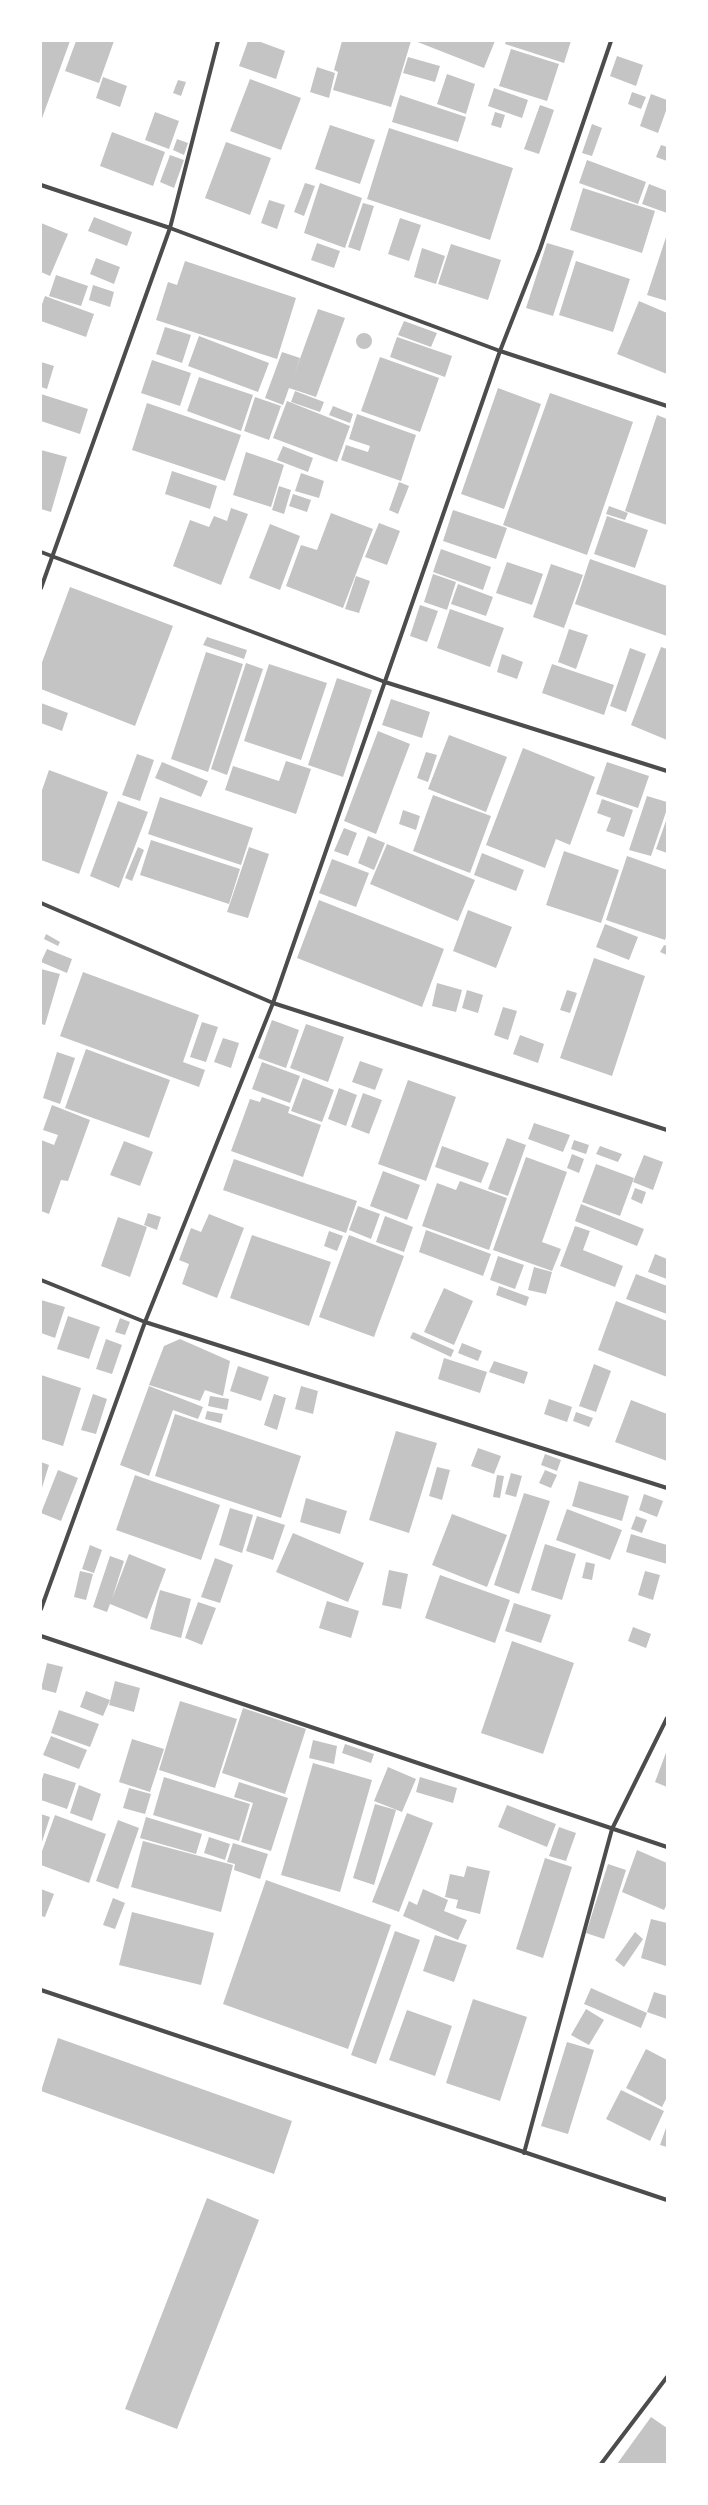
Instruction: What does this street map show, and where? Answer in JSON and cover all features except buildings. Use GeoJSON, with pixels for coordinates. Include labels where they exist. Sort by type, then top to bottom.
{"type":"FeatureCollection","features":[{"type":"Feature","properties":{"kind":"street"},"geometry":{"type":"LineString","coordinates":[[41,588],[170,228],[218,41]]}},
{"type":"Feature","properties":{"kind":"street"},"geometry":{"type":"LineString","coordinates":[[41,1609],[145,1322],[273,1003],[500,351],[540,249],[611,41]]}},
{"type":"Feature","properties":{"kind":"street"},"geometry":{"type":"LineString","coordinates":[[41,185],[170,228],[500,351],[667,406]]}},
{"type":"Feature","properties":{"kind":"street"},"geometry":{"type":"LineString","coordinates":[[41,552],[384,682],[667,770]]}},
{"type":"Feature","properties":{"kind":"street"},"geometry":{"type":"LineString","coordinates":[[41,903],[273,1003],[667,1130]]}},
{"type":"Feature","properties":{"kind":"street"},"geometry":{"type":"LineString","coordinates":[[41,1280],[145,1322],[667,1488]]}},
{"type":"Feature","properties":{"kind":"street"},"geometry":{"type":"LineString","coordinates":[[41,1636],[667,1847]]}},
{"type":"Feature","properties":{"kind":"street"},"geometry":{"type":"LineString","coordinates":[[524,2152],[612,1829],[667,1718]]}},
{"type":"Feature","properties":{"kind":"street"},"geometry":{"type":"LineString","coordinates":[[41,1990],[667,2200]]}},
{"type":"Feature","properties":{"kind":"street"},"geometry":{"type":"LineString","coordinates":[[601,2464],[667,2377]]}}]}
